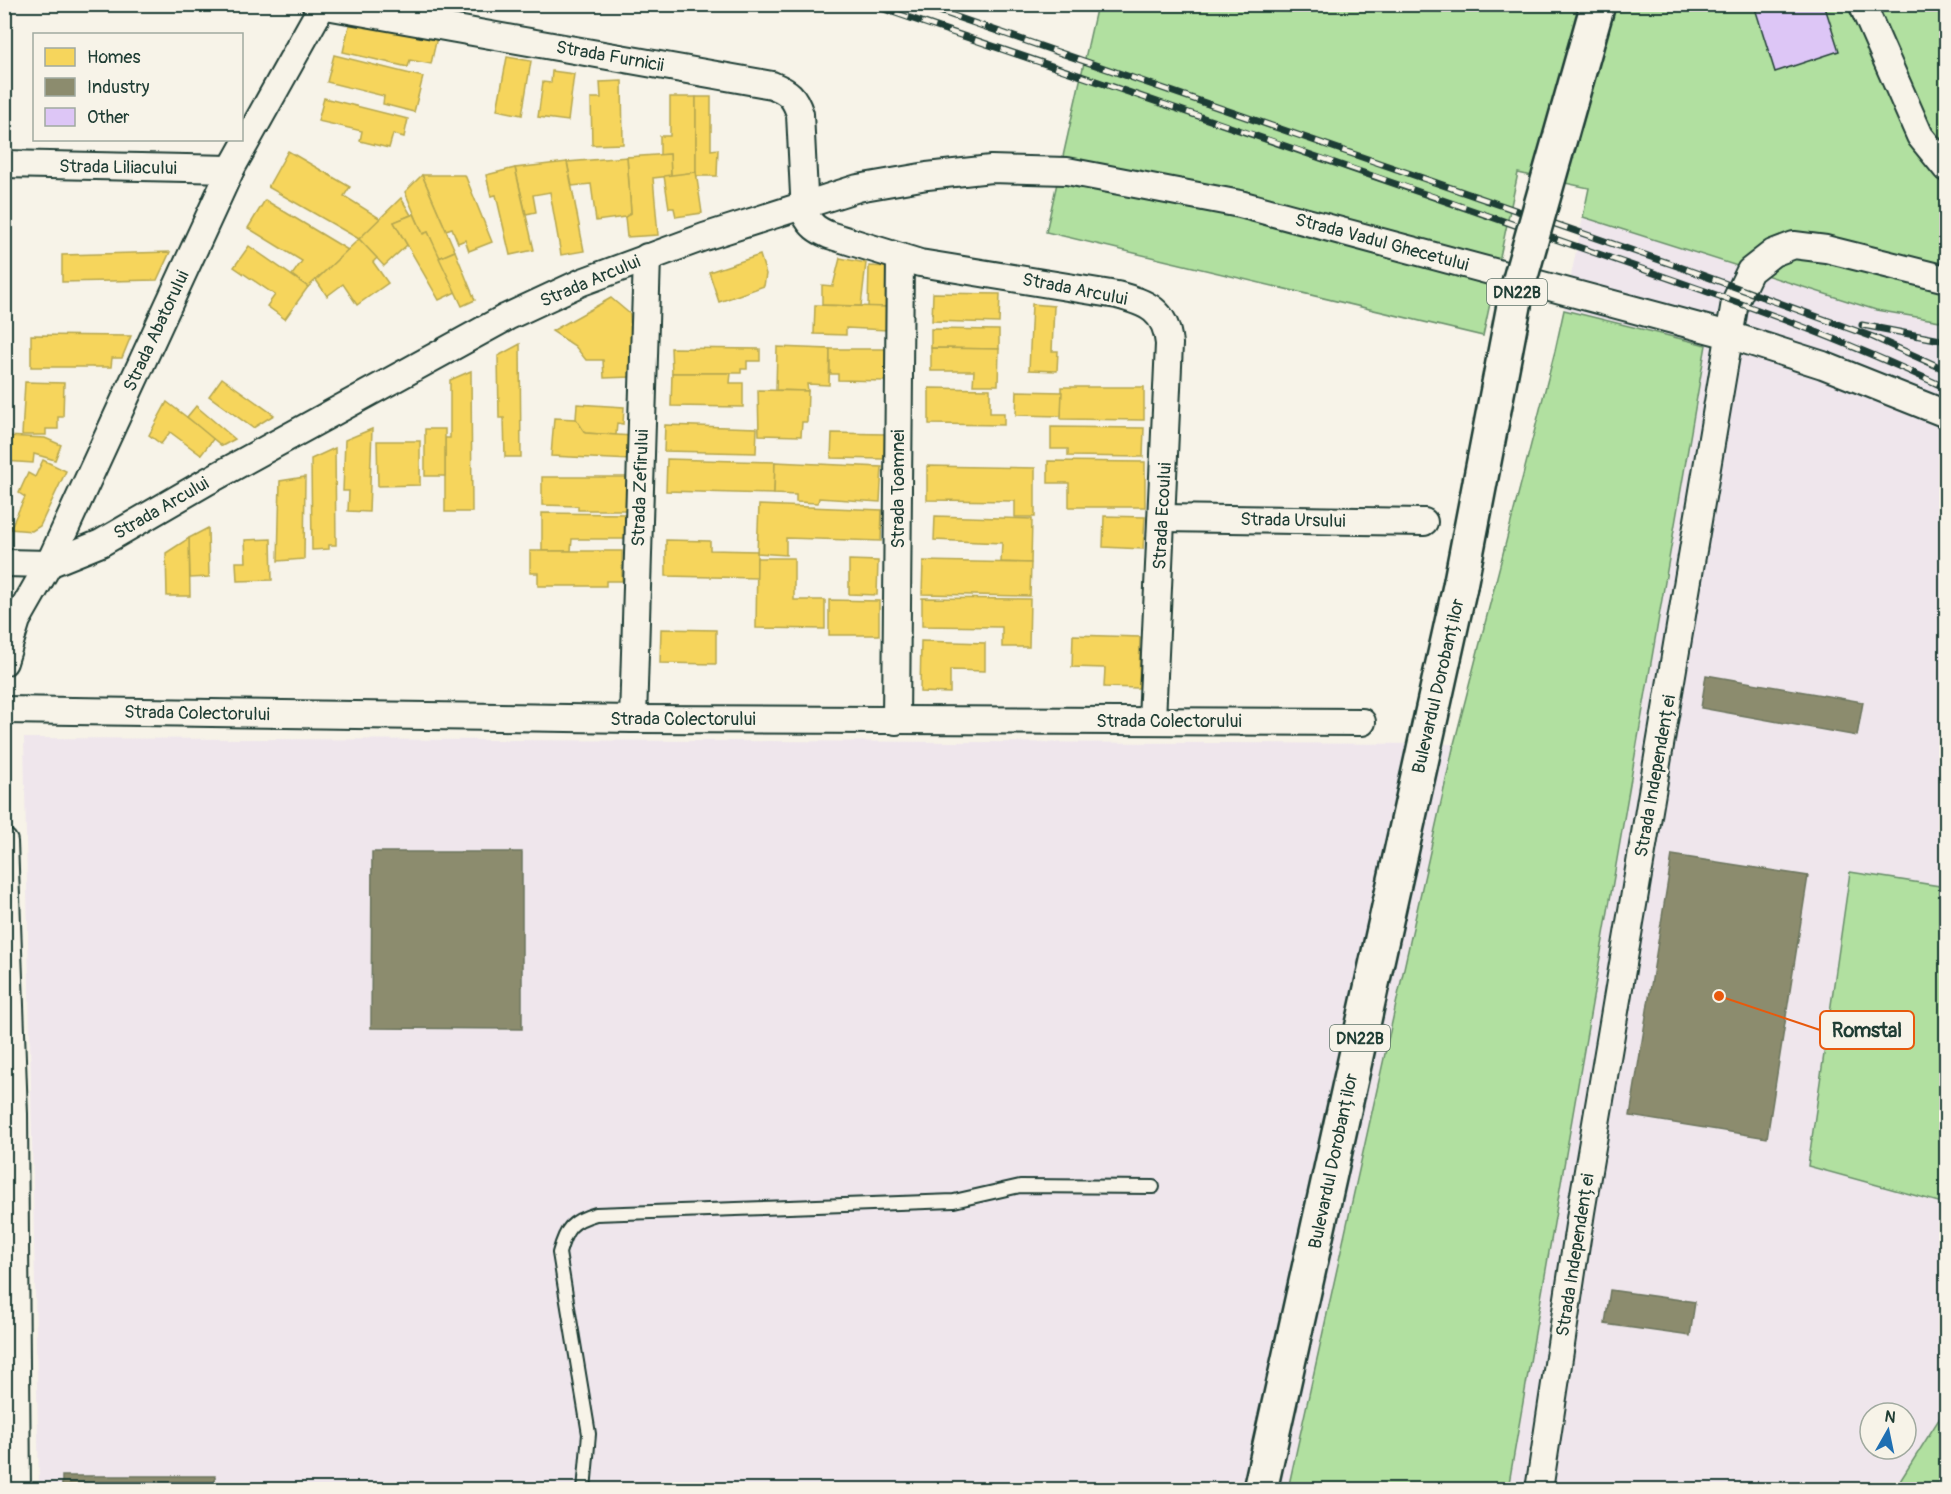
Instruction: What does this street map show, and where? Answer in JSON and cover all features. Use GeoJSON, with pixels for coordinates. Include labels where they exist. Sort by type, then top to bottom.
{"type":"FeatureCollection","features":[{"type":"Feature","properties":{"kind":"main road","name":"Bulevardul Dorobanților"},"geometry":{"type":"LineString","coordinates":[[1260,1490],[1460,586],[1517,290],[1598,4]]}},
{"type":"Feature","properties":{"kind":"street"},"geometry":{"type":"LineString","coordinates":[[1862,4],[1920,136],[1947,168]]}},
{"type":"Feature","properties":{"kind":"street","name":"Strada Abatorului"},"geometry":{"type":"LineString","coordinates":[[4,662],[17,620],[49,564],[231,169],[319,5]]}},
{"type":"Feature","properties":{"kind":"street","name":"Strada Furnicii"},"geometry":{"type":"LineString","coordinates":[[319,5],[778,88],[795,99],[800,114],[804,205]]}},
{"type":"Feature","properties":{"kind":"street","name":"Strada Liliacului"},"geometry":{"type":"LineString","coordinates":[[4,164],[231,169]]}},
{"type":"Feature","properties":{"kind":"street","name":"Strada Vadul Ghecetului"},"geometry":{"type":"LineString","coordinates":[[804,205],[858,188],[927,176],[991,169],[1067,171],[1240,204],[1729,335],[1823,365],[1947,414]]}},
{"type":"Feature","properties":{"kind":"street","name":"Strada Arcului"},"geometry":{"type":"LineString","coordinates":[[49,564],[100,543],[507,317],[582,282],[648,257],[804,205],[809,223],[816,229],[900,258],[1117,295],[1137,300],[1160,315]]}},
{"type":"Feature","properties":{"kind":"street","name":"Strada Independenței"},"geometry":{"type":"LineString","coordinates":[[1539,1490],[1581,1212],[1735,302],[1750,271],[1773,253],[1794,245],[1826,249],[1947,279]]}},
{"type":"Feature","properties":{"kind":"street","name":"Strada Zefirului"},"geometry":{"type":"LineString","coordinates":[[633,719],[648,257]]}},
{"type":"Feature","properties":{"kind":"street","name":"Strada Toamnei"},"geometry":{"type":"LineString","coordinates":[[896,721],[900,258]]}},
{"type":"Feature","properties":{"kind":"street","name":"Strada Ecoului"},"geometry":{"type":"LineString","coordinates":[[1152,720],[1169,344],[1168,332],[1160,315]]}},
{"type":"Feature","properties":{"kind":"street","name":"Strada Ursului"},"geometry":{"type":"LineString","coordinates":[[1162,518],[1424,522]]}},
{"type":"Feature","properties":{"kind":"street"},"geometry":{"type":"LineString","coordinates":[[4,563],[49,564]]}},
{"type":"Feature","properties":{"kind":"street","name":"Strada Colectorului"},"geometry":{"type":"LineString","coordinates":[[4,710],[633,719],[1362,722]]}},
{"type":"Feature","properties":{"kind":"street"},"geometry":{"type":"LineString","coordinates":[[4,842],[12,1485]]}},
{"type":"Feature","properties":{"kind":"lane"},"geometry":{"type":"LineString","coordinates":[[584,1490],[589,1434],[559,1253],[564,1234],[577,1220],[596,1214],[954,1202],[1020,1186],[1153,1187]]}},
{"type":"Feature","properties":{"kind":"shaded area"},"geometry":{"type":"Polygon","coordinates":[[[1583,217],[1775,279],[1916,318],[1946,322],[1946,887],[1850,872],[1808,1166],[1946,1204],[1946,1408],[1918,1452],[1918,1401],[1858,1401],[1858,1461],[1913,1461],[1895,1489],[1508,1490],[1706,345],[1564,310],[1583,217]]]}},
{"type":"Feature","properties":{"kind":"shaded area"},"geometry":{"type":"Polygon","coordinates":[[[24,738],[1454,744],[1288,1489],[39,1489],[24,738]]]}},
{"type":"Feature","properties":{"kind":"green space"},"geometry":{"type":"Polygon","coordinates":[[[1097,5],[1946,5],[1946,322],[1876,310],[1583,217],[1589,188],[1518,173],[1483,336],[1046,232],[1097,5]]]}},
{"type":"Feature","properties":{"kind":"green space"},"geometry":{"type":"Polygon","coordinates":[[[1564,310],[1706,345],[1508,1489],[1288,1489],[1454,744],[1564,310]]]}},
{"type":"Feature","properties":{"kind":"green space"},"geometry":{"type":"Polygon","coordinates":[[[1850,872],[1946,887],[1946,1204],[1808,1166],[1850,872]]]}},
{"type":"Feature","properties":{"kind":"green space"},"geometry":{"type":"Polygon","coordinates":[[[1946,1408],[1946,1489],[1895,1489],[1913,1461],[1918,1461],[1918,1452],[1946,1408]]]}},
{"type":"Feature","properties":{"kind":"building: Homes"},"geometry":{"type":"Polygon","coordinates":[[[351,17],[437,37],[431,64],[410,60],[408,67],[343,52],[351,17]]]}},
{"type":"Feature","properties":{"kind":"building: Homes"},"geometry":{"type":"Polygon","coordinates":[[[334,55],[423,77],[414,112],[383,104],[384,96],[327,82],[334,55]]]}},
{"type":"Feature","properties":{"kind":"building: Homes"},"geometry":{"type":"Polygon","coordinates":[[[507,57],[531,61],[522,115],[497,110],[507,57]]]}},
{"type":"Feature","properties":{"kind":"building: Homes"},"geometry":{"type":"Polygon","coordinates":[[[552,71],[574,74],[568,121],[538,117],[543,82],[551,83],[552,71]]]}},
{"type":"Feature","properties":{"kind":"building: Homes"},"geometry":{"type":"Polygon","coordinates":[[[622,81],[623,144],[592,145],[591,98],[601,98],[600,82],[622,81]]]}},
{"type":"Feature","properties":{"kind":"building: Homes"},"geometry":{"type":"Polygon","coordinates":[[[670,97],[696,97],[696,172],[671,176],[670,154],[660,155],[660,136],[670,136],[670,97]]]}},
{"type":"Feature","properties":{"kind":"building: Homes"},"geometry":{"type":"Polygon","coordinates":[[[696,97],[711,97],[711,150],[718,149],[717,176],[696,176],[696,97]]]}},
{"type":"Feature","properties":{"kind":"building: Homes"},"geometry":{"type":"Polygon","coordinates":[[[324,98],[408,119],[404,137],[393,134],[389,148],[360,141],[362,131],[318,121],[324,98]]]}},
{"type":"Feature","properties":{"kind":"building: Homes"},"geometry":{"type":"Polygon","coordinates":[[[288,151],[350,187],[344,196],[381,219],[359,239],[268,187],[288,151]]]}},
{"type":"Feature","properties":{"kind":"building: Homes"},"geometry":{"type":"Polygon","coordinates":[[[670,154],[671,176],[653,178],[658,235],[627,237],[625,217],[631,213],[627,157],[670,154]]]}},
{"type":"Feature","properties":{"kind":"building: Homes"},"geometry":{"type":"Polygon","coordinates":[[[627,157],[631,213],[625,217],[596,221],[591,184],[572,186],[567,162],[627,157]]]}},
{"type":"Feature","properties":{"kind":"building: Homes"},"geometry":{"type":"Polygon","coordinates":[[[567,162],[584,251],[561,255],[550,192],[533,195],[536,212],[526,214],[515,168],[567,162]]]}},
{"type":"Feature","properties":{"kind":"building: Homes"},"geometry":{"type":"Polygon","coordinates":[[[515,168],[534,250],[510,255],[496,195],[491,196],[486,175],[515,168]]]}},
{"type":"Feature","properties":{"kind":"building: Homes"},"geometry":{"type":"Polygon","coordinates":[[[696,172],[702,213],[676,217],[674,208],[669,208],[664,176],[696,172]]]}},
{"type":"Feature","properties":{"kind":"building: Homes"},"geometry":{"type":"Polygon","coordinates":[[[422,175],[465,175],[492,242],[469,251],[465,240],[458,243],[452,228],[446,230],[422,175]]]}},
{"type":"Feature","properties":{"kind":"building: Homes"},"geometry":{"type":"Polygon","coordinates":[[[422,175],[455,251],[439,258],[428,232],[423,234],[405,192],[422,175]]]}},
{"type":"Feature","properties":{"kind":"building: Homes"},"geometry":{"type":"Polygon","coordinates":[[[401,198],[411,215],[394,222],[407,245],[384,266],[359,239],[401,198]]]}},
{"type":"Feature","properties":{"kind":"building: Homes"},"geometry":{"type":"Polygon","coordinates":[[[265,200],[348,250],[308,287],[292,275],[302,261],[248,228],[265,200]]]}},
{"type":"Feature","properties":{"kind":"building: Homes"},"geometry":{"type":"Polygon","coordinates":[[[414,214],[423,234],[428,232],[456,292],[439,300],[394,222],[414,214]]]}},
{"type":"Feature","properties":{"kind":"building: Homes"},"geometry":{"type":"Polygon","coordinates":[[[359,239],[377,258],[373,262],[388,283],[357,305],[343,284],[327,296],[316,280],[359,239]]]}},
{"type":"Feature","properties":{"kind":"building: Homes"},"geometry":{"type":"Polygon","coordinates":[[[249,246],[308,287],[285,319],[267,306],[275,295],[234,267],[249,246]]]}},
{"type":"Feature","properties":{"kind":"building: Homes"},"geometry":{"type":"Polygon","coordinates":[[[455,251],[475,300],[462,306],[439,258],[455,251]]]}},
{"type":"Feature","properties":{"kind":"building: Homes"},"geometry":{"type":"Polygon","coordinates":[[[170,252],[157,280],[62,282],[62,255],[170,252]]]}},
{"type":"Feature","properties":{"kind":"building: Homes"},"geometry":{"type":"Polygon","coordinates":[[[760,255],[766,274],[764,286],[719,302],[709,272],[760,255]]]}},
{"type":"Feature","properties":{"kind":"building: Homes"},"geometry":{"type":"Polygon","coordinates":[[[840,258],[866,263],[861,306],[822,305],[822,285],[833,286],[840,258]]]}},
{"type":"Feature","properties":{"kind":"building: Homes"},"geometry":{"type":"Polygon","coordinates":[[[869,266],[890,267],[888,307],[868,307],[869,266]]]}},
{"type":"Feature","properties":{"kind":"building: Homes"},"geometry":{"type":"Polygon","coordinates":[[[933,293],[1000,294],[999,323],[932,321],[933,293]]]}},
{"type":"Feature","properties":{"kind":"building: Homes"},"geometry":{"type":"Polygon","coordinates":[[[611,298],[630,314],[632,377],[604,378],[603,360],[586,360],[575,346],[552,331],[611,298]]]}},
{"type":"Feature","properties":{"kind":"building: Homes"},"geometry":{"type":"Polygon","coordinates":[[[1032,304],[1054,306],[1052,351],[1058,351],[1057,371],[1029,370],[1032,304]]]}},
{"type":"Feature","properties":{"kind":"building: Homes"},"geometry":{"type":"Polygon","coordinates":[[[815,305],[888,307],[887,330],[846,328],[846,335],[814,334],[815,305]]]}},
{"type":"Feature","properties":{"kind":"building: Homes"},"geometry":{"type":"Polygon","coordinates":[[[931,329],[999,330],[999,349],[931,348],[931,329]]]}},
{"type":"Feature","properties":{"kind":"building: Homes"},"geometry":{"type":"Polygon","coordinates":[[[31,335],[131,336],[122,358],[112,358],[111,367],[31,367],[31,335]]]}},
{"type":"Feature","properties":{"kind":"building: Homes"},"geometry":{"type":"Polygon","coordinates":[[[520,344],[521,457],[505,457],[504,418],[499,418],[498,356],[520,344]]]}},
{"type":"Feature","properties":{"kind":"building: Homes"},"geometry":{"type":"Polygon","coordinates":[[[777,347],[830,349],[829,385],[807,384],[808,391],[776,390],[777,347]]]}},
{"type":"Feature","properties":{"kind":"building: Homes"},"geometry":{"type":"Polygon","coordinates":[[[671,348],[760,349],[760,361],[747,361],[747,369],[741,369],[741,373],[672,373],[671,348]]]}},
{"type":"Feature","properties":{"kind":"building: Homes"},"geometry":{"type":"Polygon","coordinates":[[[931,348],[999,349],[998,385],[973,385],[974,371],[931,371],[931,348]]]}},
{"type":"Feature","properties":{"kind":"building: Homes"},"geometry":{"type":"Polygon","coordinates":[[[830,349],[885,349],[885,381],[838,380],[838,374],[830,374],[830,349]]]}},
{"type":"Feature","properties":{"kind":"building: Homes"},"geometry":{"type":"Polygon","coordinates":[[[471,371],[472,512],[445,512],[445,438],[450,438],[450,380],[471,371]]]}},
{"type":"Feature","properties":{"kind":"building: Homes"},"geometry":{"type":"Polygon","coordinates":[[[672,373],[731,373],[730,383],[743,383],[743,407],[671,406],[672,373]]]}},
{"type":"Feature","properties":{"kind":"building: Homes"},"geometry":{"type":"Polygon","coordinates":[[[222,378],[274,415],[253,428],[209,396],[222,378]]]}},
{"type":"Feature","properties":{"kind":"building: Homes"},"geometry":{"type":"Polygon","coordinates":[[[25,382],[64,383],[63,417],[58,417],[58,429],[46,429],[46,435],[22,435],[25,382]]]}},
{"type":"Feature","properties":{"kind":"building: Homes"},"geometry":{"type":"Polygon","coordinates":[[[1061,387],[1144,387],[1144,420],[1061,419],[1061,387]]]}},
{"type":"Feature","properties":{"kind":"building: Homes"},"geometry":{"type":"Polygon","coordinates":[[[929,388],[990,389],[990,413],[1004,413],[1004,425],[929,424],[929,388]]]}},
{"type":"Feature","properties":{"kind":"building: Homes"},"geometry":{"type":"Polygon","coordinates":[[[758,390],[808,391],[807,422],[802,422],[801,436],[759,435],[758,390]]]}},
{"type":"Feature","properties":{"kind":"building: Homes"},"geometry":{"type":"Polygon","coordinates":[[[1017,391],[1062,392],[1061,416],[1016,415],[1017,391]]]}},
{"type":"Feature","properties":{"kind":"building: Homes"},"geometry":{"type":"Polygon","coordinates":[[[167,402],[214,438],[201,455],[170,432],[161,444],[149,435],[167,402]]]}},
{"type":"Feature","properties":{"kind":"building: Homes"},"geometry":{"type":"Polygon","coordinates":[[[577,404],[624,407],[623,424],[617,423],[616,435],[585,433],[576,419],[577,404]]]}},
{"type":"Feature","properties":{"kind":"building: Homes"},"geometry":{"type":"Polygon","coordinates":[[[196,406],[235,439],[222,446],[187,417],[196,406]]]}},
{"type":"Feature","properties":{"kind":"building: Homes"},"geometry":{"type":"Polygon","coordinates":[[[554,418],[576,419],[585,433],[633,436],[631,460],[551,456],[554,418]]]}},
{"type":"Feature","properties":{"kind":"building: Homes"},"geometry":{"type":"Polygon","coordinates":[[[665,425],[757,428],[756,453],[664,451],[665,425]]]}},
{"type":"Feature","properties":{"kind":"building: Homes"},"geometry":{"type":"Polygon","coordinates":[[[1051,427],[1144,428],[1143,457],[1068,456],[1068,449],[1051,449],[1051,427]]]}},
{"type":"Feature","properties":{"kind":"building: Homes"},"geometry":{"type":"Polygon","coordinates":[[[372,429],[369,512],[348,511],[349,491],[343,491],[345,440],[372,429]]]}},
{"type":"Feature","properties":{"kind":"building: Homes"},"geometry":{"type":"Polygon","coordinates":[[[425,429],[445,429],[445,476],[425,476],[425,429]]]}},
{"type":"Feature","properties":{"kind":"building: Homes"},"geometry":{"type":"Polygon","coordinates":[[[832,433],[885,434],[884,459],[831,458],[832,433]]]}},
{"type":"Feature","properties":{"kind":"building: Homes"},"geometry":{"type":"Polygon","coordinates":[[[5,436],[45,438],[61,445],[55,460],[34,454],[33,463],[4,461],[5,436]]]}},
{"type":"Feature","properties":{"kind":"building: Homes"},"geometry":{"type":"Polygon","coordinates":[[[377,441],[420,441],[420,485],[378,486],[377,441]]]}},
{"type":"Feature","properties":{"kind":"building: Homes"},"geometry":{"type":"Polygon","coordinates":[[[335,448],[336,545],[329,545],[329,549],[312,550],[311,459],[335,448]]]}},
{"type":"Feature","properties":{"kind":"building: Homes"},"geometry":{"type":"Polygon","coordinates":[[[667,459],[775,462],[774,494],[666,491],[667,459]]]}},
{"type":"Feature","properties":{"kind":"building: Homes"},"geometry":{"type":"Polygon","coordinates":[[[43,460],[66,471],[40,526],[32,531],[10,529],[25,497],[19,493],[28,473],[35,477],[43,460]]]}},
{"type":"Feature","properties":{"kind":"building: Homes"},"geometry":{"type":"Polygon","coordinates":[[[1048,461],[1145,462],[1145,507],[1069,507],[1069,483],[1048,483],[1048,461]]]}},
{"type":"Feature","properties":{"kind":"building: Homes"},"geometry":{"type":"Polygon","coordinates":[[[775,462],[882,467],[880,502],[819,498],[818,503],[796,502],[796,495],[774,494],[775,462]]]}},
{"type":"Feature","properties":{"kind":"building: Homes"},"geometry":{"type":"Polygon","coordinates":[[[927,466],[1035,468],[1035,517],[1015,517],[1015,501],[927,500],[927,466]]]}},
{"type":"Feature","properties":{"kind":"building: Homes"},"geometry":{"type":"Polygon","coordinates":[[[305,477],[304,559],[278,561],[280,481],[305,477]]]}},
{"type":"Feature","properties":{"kind":"building: Homes"},"geometry":{"type":"Polygon","coordinates":[[[542,477],[629,477],[629,510],[578,510],[578,506],[542,505],[542,477]]]}},
{"type":"Feature","properties":{"kind":"building: Homes"},"geometry":{"type":"Polygon","coordinates":[[[759,505],[882,510],[881,541],[786,538],[786,555],[757,553],[759,505]]]}},
{"type":"Feature","properties":{"kind":"building: Homes"},"geometry":{"type":"Polygon","coordinates":[[[542,513],[625,514],[625,539],[572,539],[571,551],[542,551],[542,513]]]}},
{"type":"Feature","properties":{"kind":"building: Homes"},"geometry":{"type":"Polygon","coordinates":[[[935,516],[1032,519],[1031,563],[1001,562],[1002,543],[934,540],[935,516]]]}},
{"type":"Feature","properties":{"kind":"building: Homes"},"geometry":{"type":"Polygon","coordinates":[[[1104,516],[1145,517],[1143,549],[1103,547],[1104,516]]]}},
{"type":"Feature","properties":{"kind":"building: Homes"},"geometry":{"type":"Polygon","coordinates":[[[208,528],[209,577],[190,578],[189,538],[208,528]]]}},
{"type":"Feature","properties":{"kind":"building: Homes"},"geometry":{"type":"Polygon","coordinates":[[[189,538],[190,596],[167,596],[166,553],[189,538]]]}},
{"type":"Feature","properties":{"kind":"building: Homes"},"geometry":{"type":"Polygon","coordinates":[[[271,539],[272,580],[237,581],[236,562],[246,562],[245,540],[271,539]]]}},
{"type":"Feature","properties":{"kind":"building: Homes"},"geometry":{"type":"Polygon","coordinates":[[[666,540],[710,541],[710,550],[757,551],[757,578],[666,576],[666,540]]]}},
{"type":"Feature","properties":{"kind":"building: Homes"},"geometry":{"type":"Polygon","coordinates":[[[530,551],[622,551],[622,581],[606,581],[606,586],[538,586],[538,573],[530,573],[530,551]]]}},
{"type":"Feature","properties":{"kind":"building: Homes"},"geometry":{"type":"Polygon","coordinates":[[[757,558],[794,558],[794,600],[825,600],[825,629],[756,628],[757,558]]]}},
{"type":"Feature","properties":{"kind":"building: Homes"},"geometry":{"type":"Polygon","coordinates":[[[849,560],[878,561],[877,595],[849,594],[849,560]]]}},
{"type":"Feature","properties":{"kind":"building: Homes"},"geometry":{"type":"Polygon","coordinates":[[[923,561],[1031,563],[1030,596],[922,594],[923,561]]]}},
{"type":"Feature","properties":{"kind":"building: Homes"},"geometry":{"type":"Polygon","coordinates":[[[922,598],[1030,599],[1029,647],[1002,647],[1002,627],[922,626],[922,598]]]}},
{"type":"Feature","properties":{"kind":"building: Homes"},"geometry":{"type":"Polygon","coordinates":[[[829,600],[879,601],[879,635],[829,635],[829,600]]]}},
{"type":"Feature","properties":{"kind":"building: Homes"},"geometry":{"type":"Polygon","coordinates":[[[661,629],[716,630],[716,664],[660,663],[661,629]]]}},
{"type":"Feature","properties":{"kind":"building: Homes"},"geometry":{"type":"Polygon","coordinates":[[[1073,635],[1140,637],[1139,688],[1104,687],[1105,668],[1072,667],[1073,635]]]}},
{"type":"Feature","properties":{"kind":"building: Homes"},"geometry":{"type":"Polygon","coordinates":[[[921,641],[985,643],[985,671],[950,670],[950,693],[920,692],[921,641]]]}},
{"type":"Feature","properties":{"kind":"building: Industry"},"geometry":{"type":"Polygon","coordinates":[[[1706,675],[1863,702],[1857,736],[1701,708],[1706,675]]]}},
{"type":"Feature","properties":{"kind":"building: Industry"},"geometry":{"type":"Polygon","coordinates":[[[372,852],[522,852],[522,1029],[371,1028],[372,852]]]}},
{"type":"Feature","properties":{"kind":"building: Industry"},"geometry":{"type":"Polygon","coordinates":[[[1672,855],[1808,876],[1767,1138],[1630,1116],[1672,855]]]}},
{"type":"Feature","properties":{"kind":"building: Industry"},"geometry":{"type":"Polygon","coordinates":[[[1610,1290],[1695,1302],[1690,1336],[1605,1324],[1610,1290]]]}},
{"type":"Feature","properties":{"kind":"building: Industry"},"geometry":{"type":"Polygon","coordinates":[[[62,1476],[215,1476],[215,1490],[62,1490],[62,1476]]]}},
{"type":"Feature","properties":{"kind":"building: Other"},"geometry":{"type":"Polygon","coordinates":[[[1824,4],[1839,51],[1775,72],[1754,5],[1824,4]]]}},
{"type":"Feature","properties":{"kind":"railway"},"geometry":{"type":"LineString","coordinates":[[869,4],[1744,305],[1846,344],[1946,388]]}},
{"type":"Feature","properties":{"kind":"railway"},"geometry":{"type":"LineString","coordinates":[[919,4],[1677,266],[1873,337],[1946,370]]}},
{"type":"Feature","properties":{"kind":"railway"},"geometry":{"type":"LineString","coordinates":[[1862,325],[1946,341]]}},
{"type":"Feature","properties":{"kind":"place","name":"Romstal"},"geometry":{"type":"Point","coordinates":[1719,996]}}]}
